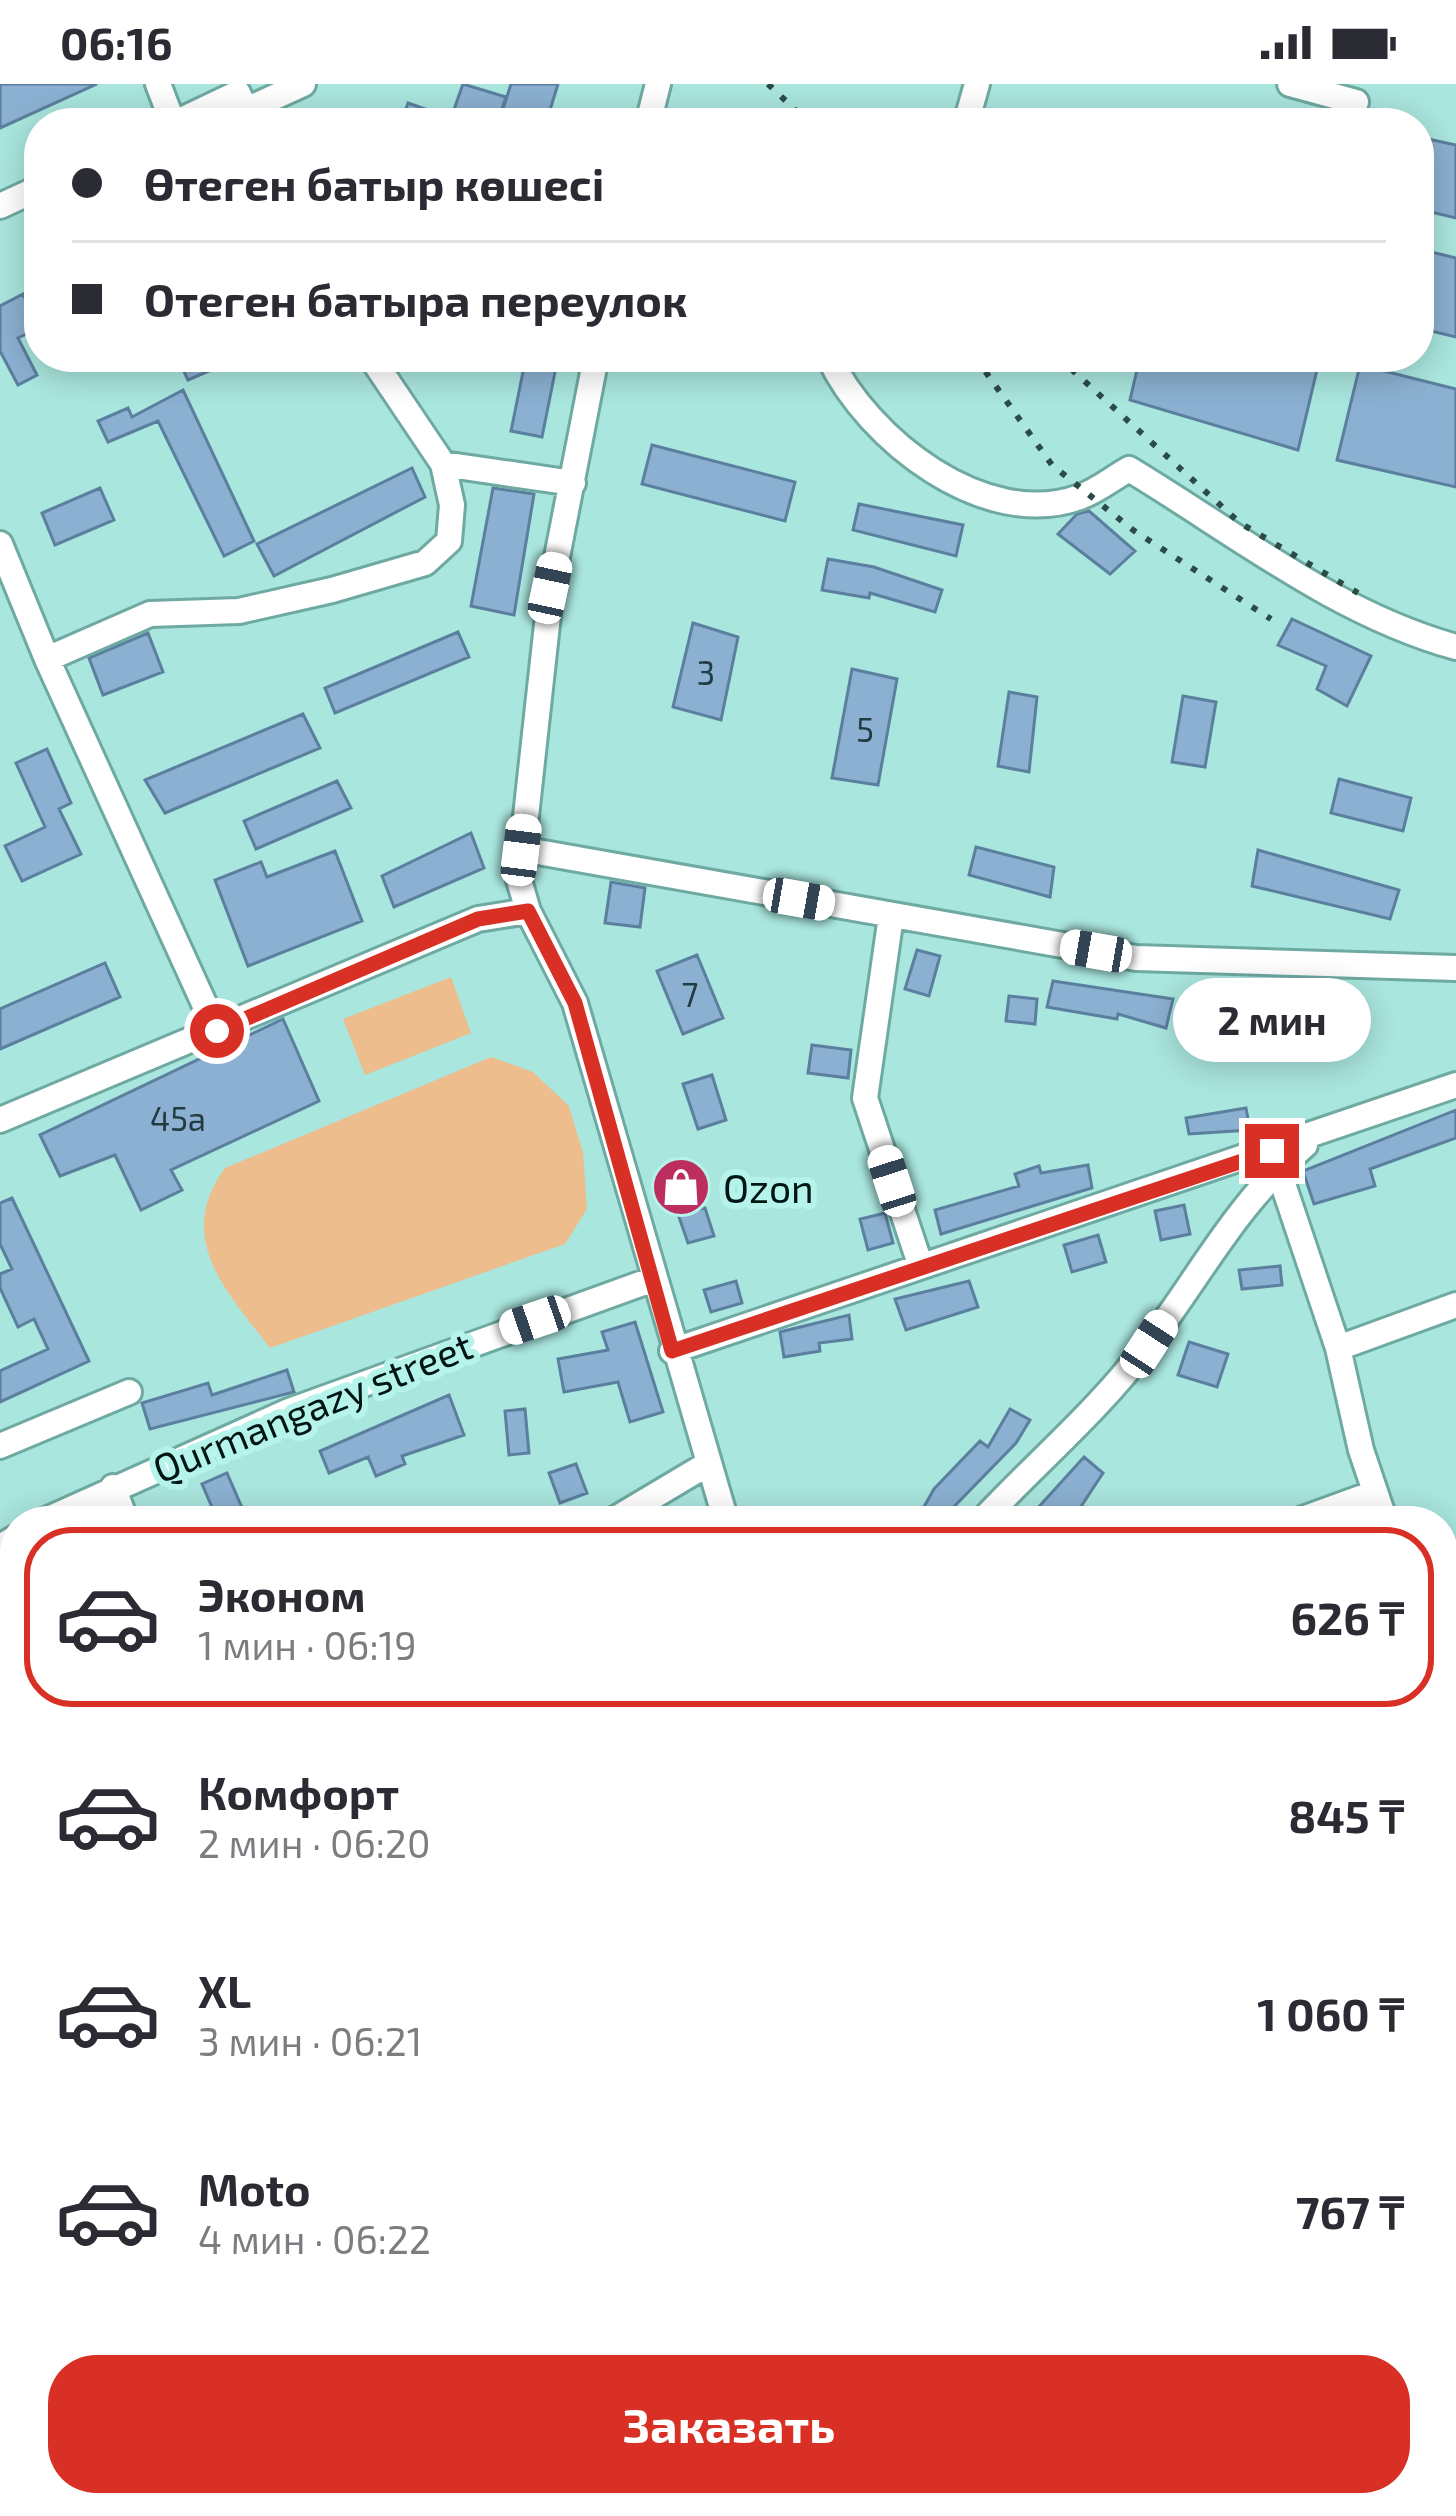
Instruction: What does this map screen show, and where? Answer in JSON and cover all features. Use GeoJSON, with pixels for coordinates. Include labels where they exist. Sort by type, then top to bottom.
{"type":"FeatureCollection","features":[{"type":"Feature","properties":{"kind":"street"},"geometry":{"type":"LineString","coordinates":[[248,108],[303,84]]}},
{"type":"Feature","properties":{"kind":"street"},"geometry":{"type":"LineString","coordinates":[[1290,84],[1356,102]]}},
{"type":"Feature","properties":{"kind":"street"},"geometry":{"type":"LineString","coordinates":[[46,659],[150,614],[239,611],[424,563],[449,541],[452,506],[443,464],[381,372]]}},
{"type":"Feature","properties":{"kind":"street"},"geometry":{"type":"LineString","coordinates":[[593,372],[550,588],[519,880],[528,911],[575,1003],[672,1351],[721,1506]]}},
{"type":"Feature","properties":{"kind":"street"},"geometry":{"type":"LineString","coordinates":[[840,372],[898,447],[958,488],[1033,504],[1079,497],[1129,469],[1319,589],[1423,638],[1456,647]]}},
{"type":"Feature","properties":{"kind":"street"},"geometry":{"type":"LineString","coordinates":[[443,464],[573,483]]}},
{"type":"Feature","properties":{"kind":"street"},"geometry":{"type":"LineString","coordinates":[[0,544],[46,659],[217,1031]]}},
{"type":"Feature","properties":{"kind":"street"},"geometry":{"type":"LineString","coordinates":[[521,850],[1136,958],[1456,968]]}},
{"type":"Feature","properties":{"kind":"street"},"geometry":{"type":"LineString","coordinates":[[0,1120],[478,919],[528,911]]}},
{"type":"Feature","properties":{"kind":"street"},"geometry":{"type":"LineString","coordinates":[[891,916],[865,1098],[920,1264]]}},
{"type":"Feature","properties":{"kind":"street"},"geometry":{"type":"LineString","coordinates":[[672,1351],[1456,1085]]}},
{"type":"Feature","properties":{"kind":"street"},"geometry":{"type":"LineString","coordinates":[[997,1506],[1111,1391],[1149,1344],[1216,1240],[1278,1168],[1316,1136]]}},
{"type":"Feature","properties":{"kind":"street"},"geometry":{"type":"LineString","coordinates":[[1278,1168],[1338,1348],[1379,1506]]}},
{"type":"Feature","properties":{"kind":"street","name":"Qurmangazy street"},"geometry":{"type":"LineString","coordinates":[[74,1506],[289,1412],[654,1279]]}},
{"type":"Feature","properties":{"kind":"street"},"geometry":{"type":"LineString","coordinates":[[1338,1348],[1456,1305]]}},
{"type":"Feature","properties":{"kind":"street"},"geometry":{"type":"LineString","coordinates":[[0,1446],[129,1392]]}},
{"type":"Feature","properties":{"kind":"street"},"geometry":{"type":"LineString","coordinates":[[637,1506],[706,1465]]}},
{"type":"Feature","properties":{"kind":"street"},"geometry":{"type":"LineString","coordinates":[[113,1487],[120,1506]]}},
{"type":"Feature","properties":{"kind":"street"},"geometry":{"type":"LineString","coordinates":[[1337,1506],[1374,1492]]}},
{"type":"Feature","properties":{"kind":"shaded area"},"geometry":{"type":"Polygon","coordinates":[[[451,977],[471,1033],[365,1075],[343,1019],[451,977]]]}},
{"type":"Feature","properties":{"kind":"shaded area"},"geometry":{"type":"Polygon","coordinates":[[[491,1057],[533,1072],[569,1106],[583,1153],[587,1209],[565,1244],[270,1348],[223,1284],[205,1240],[210,1193],[225,1168],[491,1057]]]}},
{"type":"Feature","properties":{"kind":"building"},"geometry":{"type":"Polygon","coordinates":[[[0,84],[97,84],[44,108],[24,108],[24,117],[0,128],[0,84]]]}},
{"type":"Feature","properties":{"kind":"building"},"geometry":{"type":"Polygon","coordinates":[[[463,84],[506,97],[502,108],[455,108],[463,84]]]}},
{"type":"Feature","properties":{"kind":"building"},"geometry":{"type":"Polygon","coordinates":[[[511,84],[558,84],[551,108],[503,108],[511,84]]]}},
{"type":"Feature","properties":{"kind":"building"},"geometry":{"type":"Polygon","coordinates":[[[1434,140],[1456,145],[1456,218],[1434,213],[1434,140]]]}},
{"type":"Feature","properties":{"kind":"building"},"geometry":{"type":"Polygon","coordinates":[[[1434,253],[1456,258],[1456,337],[1434,332],[1434,253]]]}},
{"type":"Feature","properties":{"kind":"building"},"geometry":{"type":"Polygon","coordinates":[[[24,296],[24,335],[18,338],[24,350],[24,372],[37,375],[18,385],[0,351],[0,306],[24,296]]]}},
{"type":"Feature","properties":{"kind":"building"},"geometry":{"type":"Polygon","coordinates":[[[523,372],[555,372],[542,437],[511,431],[523,372]]]}},
{"type":"Feature","properties":{"kind":"building"},"geometry":{"type":"Polygon","coordinates":[[[1137,372],[1316,372],[1298,450],[1130,400],[1137,372]]]}},
{"type":"Feature","properties":{"kind":"building"},"geometry":{"type":"Polygon","coordinates":[[[1358,372],[1388,372],[1456,389],[1456,487],[1337,460],[1358,372]]]}},
{"type":"Feature","properties":{"kind":"building"},"geometry":{"type":"Polygon","coordinates":[[[183,390],[254,541],[224,556],[158,421],[108,442],[98,421],[128,408],[132,417],[183,390]]]}},
{"type":"Feature","properties":{"kind":"building"},"geometry":{"type":"Polygon","coordinates":[[[652,445],[795,482],[785,521],[642,484],[652,445]]]}},
{"type":"Feature","properties":{"kind":"building"},"geometry":{"type":"Polygon","coordinates":[[[412,468],[425,497],[274,576],[257,544],[412,468]]]}},
{"type":"Feature","properties":{"kind":"building"},"geometry":{"type":"Polygon","coordinates":[[[100,488],[114,520],[55,545],[42,513],[100,488]]]}},
{"type":"Feature","properties":{"kind":"building"},"geometry":{"type":"Polygon","coordinates":[[[493,488],[534,494],[514,615],[471,606],[493,488]]]}},
{"type":"Feature","properties":{"kind":"building"},"geometry":{"type":"Polygon","coordinates":[[[859,504],[963,525],[956,556],[853,530],[859,504]]]}},
{"type":"Feature","properties":{"kind":"building"},"geometry":{"type":"Polygon","coordinates":[[[1089,511],[1135,551],[1110,574],[1058,534],[1077,514],[1089,511]]]}},
{"type":"Feature","properties":{"kind":"building"},"geometry":{"type":"Polygon","coordinates":[[[828,559],[874,567],[942,590],[935,612],[870,593],[869,598],[822,590],[828,559]]]}},
{"type":"Feature","properties":{"kind":"building"},"geometry":{"type":"Polygon","coordinates":[[[1292,619],[1371,656],[1347,706],[1317,689],[1326,666],[1278,645],[1292,619]]]}},
{"type":"Feature","properties":{"kind":"building"},"geometry":{"type":"Polygon","coordinates":[[[693,623],[738,637],[721,720],[673,707],[693,623]]]}},
{"type":"Feature","properties":{"kind":"building"},"geometry":{"type":"Polygon","coordinates":[[[458,632],[469,657],[335,713],[325,688],[458,632]]]}},
{"type":"Feature","properties":{"kind":"building"},"geometry":{"type":"Polygon","coordinates":[[[148,633],[163,672],[103,695],[89,658],[148,633]]]}},
{"type":"Feature","properties":{"kind":"building"},"geometry":{"type":"Polygon","coordinates":[[[852,669],[897,679],[878,785],[832,778],[852,669]]]}},
{"type":"Feature","properties":{"kind":"building"},"geometry":{"type":"Polygon","coordinates":[[[1009,692],[1037,697],[1029,772],[998,766],[1009,692]]]}},
{"type":"Feature","properties":{"kind":"building"},"geometry":{"type":"Polygon","coordinates":[[[1183,696],[1216,702],[1205,767],[1172,762],[1183,696]]]}},
{"type":"Feature","properties":{"kind":"building"},"geometry":{"type":"Polygon","coordinates":[[[303,714],[320,748],[165,813],[145,780],[303,714]]]}},
{"type":"Feature","properties":{"kind":"building"},"geometry":{"type":"Polygon","coordinates":[[[47,749],[71,803],[59,809],[81,854],[22,881],[5,846],[45,827],[16,763],[47,749]]]}},
{"type":"Feature","properties":{"kind":"building"},"geometry":{"type":"Polygon","coordinates":[[[1339,779],[1411,798],[1403,831],[1331,813],[1339,779]]]}},
{"type":"Feature","properties":{"kind":"building"},"geometry":{"type":"Polygon","coordinates":[[[337,781],[351,808],[256,849],[244,821],[337,781]]]}},
{"type":"Feature","properties":{"kind":"building"},"geometry":{"type":"Polygon","coordinates":[[[471,833],[484,868],[394,907],[382,876],[471,833]]]}},
{"type":"Feature","properties":{"kind":"building"},"geometry":{"type":"Polygon","coordinates":[[[976,847],[1054,867],[1050,897],[969,875],[976,847]]]}},
{"type":"Feature","properties":{"kind":"building"},"geometry":{"type":"Polygon","coordinates":[[[1258,850],[1399,890],[1390,919],[1252,886],[1258,850]]]}},
{"type":"Feature","properties":{"kind":"building"},"geometry":{"type":"Polygon","coordinates":[[[335,851],[362,921],[248,966],[215,880],[261,862],[267,877],[335,851]]]}},
{"type":"Feature","properties":{"kind":"building"},"geometry":{"type":"Polygon","coordinates":[[[611,882],[645,888],[640,927],[605,923],[611,882]]]}},
{"type":"Feature","properties":{"kind":"building"},"geometry":{"type":"Polygon","coordinates":[[[917,950],[940,956],[929,996],[905,989],[917,950]]]}},
{"type":"Feature","properties":{"kind":"building"},"geometry":{"type":"Polygon","coordinates":[[[697,955],[723,1018],[683,1034],[657,971],[697,955]]]}},
{"type":"Feature","properties":{"kind":"building"},"geometry":{"type":"Polygon","coordinates":[[[105,963],[120,997],[0,1049],[0,1009],[105,963]]]}},
{"type":"Feature","properties":{"kind":"building"},"geometry":{"type":"Polygon","coordinates":[[[1053,981],[1173,999],[1166,1028],[1118,1014],[1117,1019],[1047,1007],[1053,981]]]}},
{"type":"Feature","properties":{"kind":"building"},"geometry":{"type":"Polygon","coordinates":[[[1009,996],[1037,999],[1035,1024],[1006,1021],[1009,996]]]}},
{"type":"Feature","properties":{"kind":"building"},"geometry":{"type":"Polygon","coordinates":[[[1209,1000],[1237,1001],[1237,1035],[1208,1035],[1209,1000]]]}},
{"type":"Feature","properties":{"kind":"building"},"geometry":{"type":"Polygon","coordinates":[[[283,1019],[319,1101],[171,1170],[182,1190],[141,1210],[115,1155],[60,1176],[40,1135],[283,1019]]]}},
{"type":"Feature","properties":{"kind":"building"},"geometry":{"type":"Polygon","coordinates":[[[812,1045],[851,1050],[848,1078],[808,1073],[812,1045]]]}},
{"type":"Feature","properties":{"kind":"building"},"geometry":{"type":"Polygon","coordinates":[[[712,1075],[726,1120],[698,1129],[683,1084],[712,1075]]]}},
{"type":"Feature","properties":{"kind":"building"},"geometry":{"type":"Polygon","coordinates":[[[1246,1108],[1250,1130],[1189,1134],[1186,1118],[1246,1108]]]}},
{"type":"Feature","properties":{"kind":"building"},"geometry":{"type":"Polygon","coordinates":[[[1456,1110],[1456,1138],[1370,1169],[1375,1186],[1314,1204],[1303,1171],[1456,1110]]]}},
{"type":"Feature","properties":{"kind":"building"},"geometry":{"type":"Polygon","coordinates":[[[692,1165],[696,1210],[705,1208],[714,1236],[688,1243],[671,1194],[669,1167],[692,1165]]]}},
{"type":"Feature","properties":{"kind":"building"},"geometry":{"type":"Polygon","coordinates":[[[1088,1165],[1092,1188],[941,1234],[935,1210],[1019,1186],[1015,1174],[1039,1166],[1041,1173],[1088,1165]]]}},
{"type":"Feature","properties":{"kind":"building"},"geometry":{"type":"Polygon","coordinates":[[[12,1198],[89,1361],[0,1402],[0,1371],[48,1349],[34,1319],[18,1327],[0,1288],[0,1274],[12,1269],[0,1244],[0,1203],[12,1198]]]}},
{"type":"Feature","properties":{"kind":"building"},"geometry":{"type":"Polygon","coordinates":[[[1184,1205],[1190,1234],[1161,1240],[1155,1211],[1184,1205]]]}},
{"type":"Feature","properties":{"kind":"building"},"geometry":{"type":"Polygon","coordinates":[[[885,1213],[893,1243],[868,1250],[860,1219],[885,1213]]]}},
{"type":"Feature","properties":{"kind":"building"},"geometry":{"type":"Polygon","coordinates":[[[1098,1235],[1106,1262],[1072,1272],[1064,1245],[1098,1235]]]}},
{"type":"Feature","properties":{"kind":"building"},"geometry":{"type":"Polygon","coordinates":[[[1280,1266],[1282,1285],[1242,1289],[1239,1270],[1280,1266]]]}},
{"type":"Feature","properties":{"kind":"building"},"geometry":{"type":"Polygon","coordinates":[[[736,1281],[742,1303],[711,1312],[704,1290],[736,1281]]]}},
{"type":"Feature","properties":{"kind":"building"},"geometry":{"type":"Polygon","coordinates":[[[969,1281],[978,1307],[906,1330],[895,1299],[969,1281]]]}},
{"type":"Feature","properties":{"kind":"building"},"geometry":{"type":"Polygon","coordinates":[[[849,1315],[852,1339],[819,1343],[820,1351],[784,1357],[780,1332],[849,1315]]]}},
{"type":"Feature","properties":{"kind":"building"},"geometry":{"type":"Polygon","coordinates":[[[635,1322],[663,1412],[630,1422],[618,1382],[564,1392],[558,1359],[608,1350],[602,1332],[635,1322]]]}},
{"type":"Feature","properties":{"kind":"building"},"geometry":{"type":"Polygon","coordinates":[[[1189,1342],[1228,1354],[1217,1387],[1178,1375],[1189,1342]]]}},
{"type":"Feature","properties":{"kind":"building"},"geometry":{"type":"Polygon","coordinates":[[[287,1370],[294,1392],[150,1429],[142,1403],[208,1383],[212,1395],[287,1370]]]}},
{"type":"Feature","properties":{"kind":"building"},"geometry":{"type":"Polygon","coordinates":[[[449,1395],[464,1435],[402,1456],[405,1464],[376,1476],[368,1457],[329,1473],[320,1451],[449,1395]]]}},
{"type":"Feature","properties":{"kind":"building"},"geometry":{"type":"Polygon","coordinates":[[[525,1409],[529,1453],[509,1455],[505,1411],[525,1409]]]}},
{"type":"Feature","properties":{"kind":"building"},"geometry":{"type":"Polygon","coordinates":[[[1010,1409],[1030,1420],[1016,1443],[955,1506],[924,1506],[934,1489],[980,1441],[988,1447],[1010,1409]]]}},
{"type":"Feature","properties":{"kind":"building"},"geometry":{"type":"Polygon","coordinates":[[[1084,1457],[1103,1473],[1081,1506],[1040,1506],[1084,1457]]]}},
{"type":"Feature","properties":{"kind":"building"},"geometry":{"type":"Polygon","coordinates":[[[576,1464],[587,1493],[560,1503],[549,1473],[576,1464]]]}},
{"type":"Feature","properties":{"kind":"building"},"geometry":{"type":"Polygon","coordinates":[[[227,1473],[241,1506],[212,1506],[202,1484],[227,1473]]]}},
{"type":"Feature","properties":{"kind":"railway"},"geometry":{"type":"LineString","coordinates":[[768,84],[793,108]]}},
{"type":"Feature","properties":{"kind":"railway"},"geometry":{"type":"LineString","coordinates":[[986,372],[1052,465],[1133,530],[1271,619]]}},
{"type":"Feature","properties":{"kind":"railway"},"geometry":{"type":"LineString","coordinates":[[1074,372],[1240,523],[1358,593]]}},
{"type":"Feature","properties":{"kind":"place","name":"Ozon"},"geometry":{"type":"Point","coordinates":[681,1187]}},
{"type":"Feature","properties":{"kind":"route"},"geometry":{"type":"LineString","coordinates":[[217,1031],[478,919],[528,911],[575,1003],[672,1351],[920,1264],[1272,1151]]}}]}
